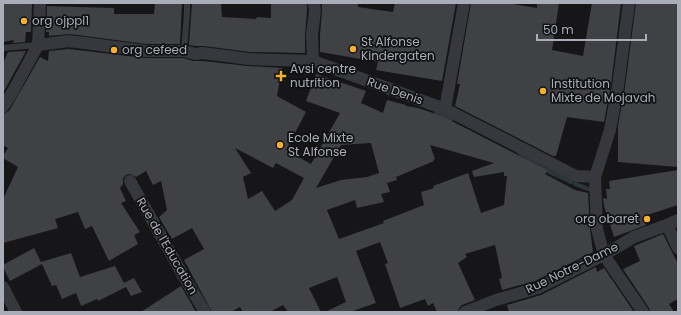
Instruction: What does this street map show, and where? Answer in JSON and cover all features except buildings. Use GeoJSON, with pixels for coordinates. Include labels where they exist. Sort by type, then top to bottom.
{"type":"FeatureCollection","features":[{"type":"Feature","properties":{"kind":"street"},"geometry":{"type":"LineString","coordinates":[[3,107],[38,45],[40,3]]}},
{"type":"Feature","properties":{"kind":"street"},"geometry":{"type":"LineString","coordinates":[[313,61],[312,35],[315,11],[314,3]]}},
{"type":"Feature","properties":{"kind":"street"},"geometry":{"type":"LineString","coordinates":[[445,109],[464,3]]}},
{"type":"Feature","properties":{"kind":"street"},"geometry":{"type":"LineString","coordinates":[[629,3],[618,86],[610,130],[595,177],[597,229],[604,255],[643,312]]}},
{"type":"Feature","properties":{"kind":"street","name":"Rue Denis"},"geometry":{"type":"LineString","coordinates":[[38,45],[69,41],[146,51],[184,51],[195,54],[203,53],[249,59],[313,61],[445,109],[576,176],[595,177]]}},
{"type":"Feature","properties":{"kind":"street","name":"Rue de l'Education"},"geometry":{"type":"LineString","coordinates":[[130,181],[205,312]]}},
{"type":"Feature","properties":{"kind":"street","name":"Rue Notre-Dame"},"geometry":{"type":"LineString","coordinates":[[465,312],[496,300],[538,288],[604,255],[634,237],[678,220]]}},
{"type":"Feature","properties":{"kind":"street"},"geometry":{"type":"LineString","coordinates":[[667,225],[678,248]]}},
{"type":"Feature","properties":{"kind":"street"},"geometry":{"type":"LineString","coordinates":[[3,287],[16,312]]}},
{"type":"Feature","properties":{"kind":"lane"},"geometry":{"type":"LineString","coordinates":[[184,51],[188,13],[187,3]]}},
{"type":"Feature","properties":{"kind":"lane"},"geometry":{"type":"LineString","coordinates":[[3,48],[38,45]]}},
{"type":"Feature","properties":{"kind":"waterway"},"geometry":{"type":"LineString","coordinates":[[436,112],[451,119]]}},
{"type":"Feature","properties":{"kind":"waterway"},"geometry":{"type":"LineString","coordinates":[[519,152],[537,165],[571,182]]}},
{"type":"Feature","properties":{"kind":"waterway"},"geometry":{"type":"LineString","coordinates":[[575,184],[589,189]]}},
{"type":"Feature","properties":{"kind":"place","name":"org ojppl1"},"geometry":{"type":"Point","coordinates":[24,21]}},
{"type":"Feature","properties":{"kind":"place","name":"St Alfonse Kindergaten"},"geometry":{"type":"Point","coordinates":[353,49]}},
{"type":"Feature","properties":{"kind":"place","name":"org cefeed"},"geometry":{"type":"Point","coordinates":[114,50]}},
{"type":"Feature","properties":{"kind":"place","name":"Avsi centre nutrition"},"geometry":{"type":"Point","coordinates":[281,76]}},
{"type":"Feature","properties":{"kind":"place","name":"Institution Mixte de Mojavah"},"geometry":{"type":"Point","coordinates":[543,91]}},
{"type":"Feature","properties":{"kind":"place","name":"Ecole Mixte St Alfonse"},"geometry":{"type":"Point","coordinates":[280,145]}},
{"type":"Feature","properties":{"kind":"place","name":"org obaret"},"geometry":{"type":"Point","coordinates":[647,219]}}]}
